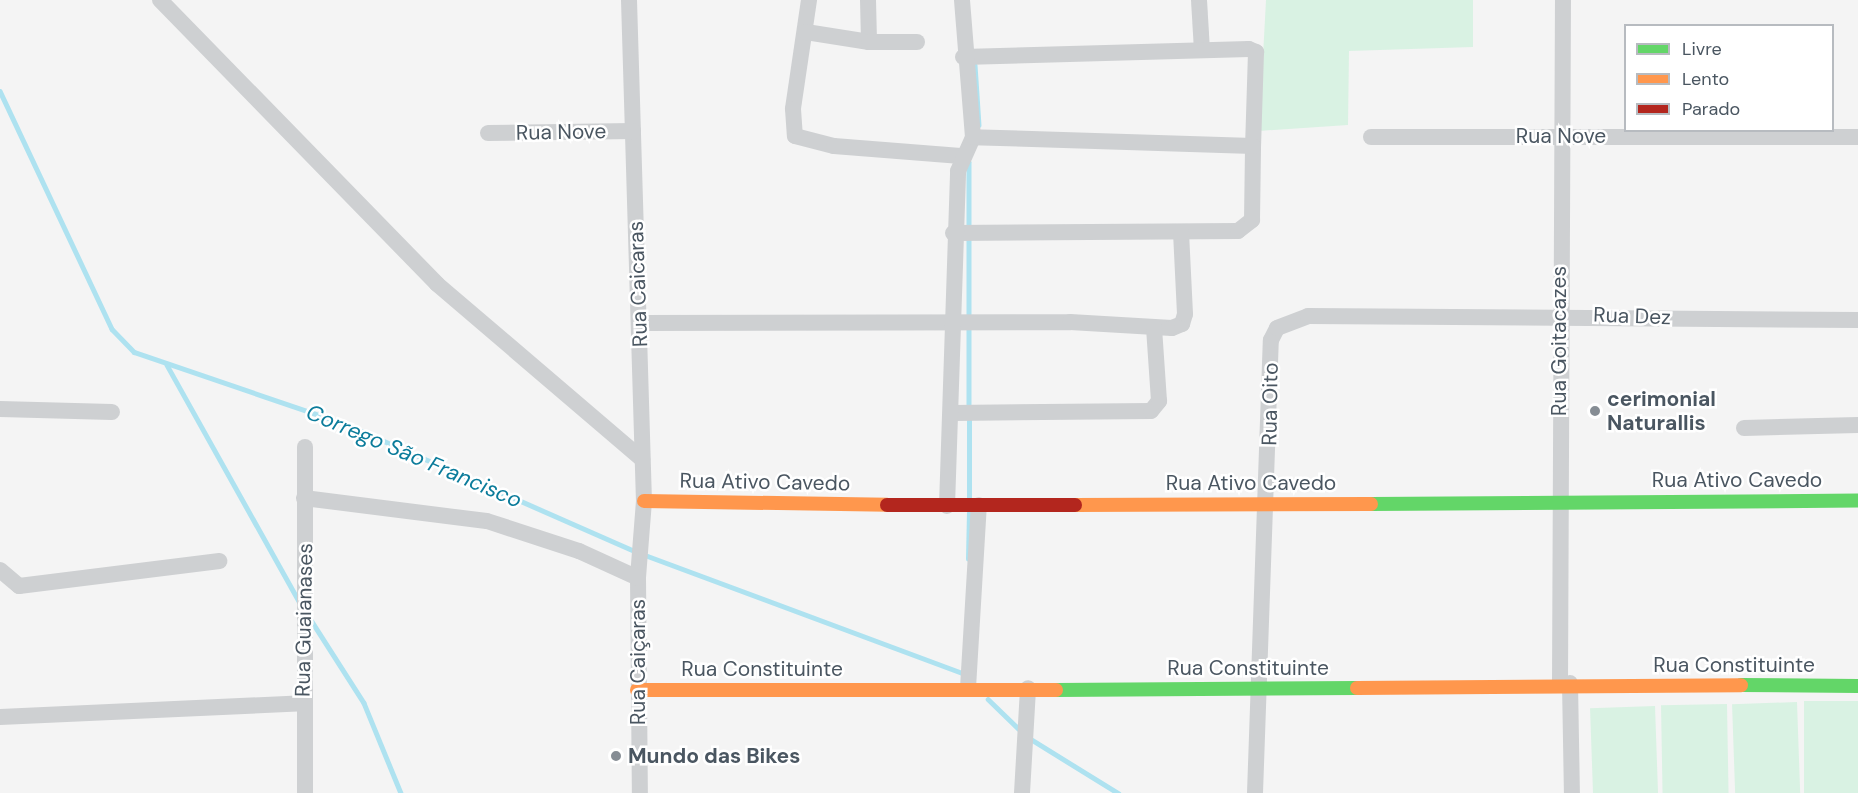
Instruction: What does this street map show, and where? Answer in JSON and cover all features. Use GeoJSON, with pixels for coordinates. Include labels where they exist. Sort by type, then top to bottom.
{"type":"FeatureCollection","features":[{"type":"Feature","properties":{"kind":"street"},"geometry":{"type":"LineString","coordinates":[[160,0],[437,284],[642,459]]}},
{"type":"Feature","properties":{"kind":"street","name":"Rua Caicaras"},"geometry":{"type":"LineString","coordinates":[[629,0],[644,501],[638,573]]}},
{"type":"Feature","properties":{"kind":"street"},"geometry":{"type":"LineString","coordinates":[[809,0],[795,136],[834,146],[962,156]]}},
{"type":"Feature","properties":{"kind":"street"},"geometry":{"type":"LineString","coordinates":[[868,0],[869,42]]}},
{"type":"Feature","properties":{"kind":"street"},"geometry":{"type":"LineString","coordinates":[[947,506],[953,413],[950,326],[954,233],[962,156],[973,137],[973,98],[963,57],[962,0]]}},
{"type":"Feature","properties":{"kind":"street"},"geometry":{"type":"LineString","coordinates":[[1199,0],[1202,50]]}},
{"type":"Feature","properties":{"kind":"street","name":"Rua Goitacazes"},"geometry":{"type":"LineString","coordinates":[[1563,0],[1559,136],[1560,502],[1565,683],[1572,793]]}},
{"type":"Feature","properties":{"kind":"street"},"geometry":{"type":"LineString","coordinates":[[806,32],[869,42],[916,42]]}},
{"type":"Feature","properties":{"kind":"street"},"geometry":{"type":"LineString","coordinates":[[954,233],[1181,232],[1246,229],[1252,220],[1256,52],[1202,50],[963,57]]}},
{"type":"Feature","properties":{"kind":"street","name":"Rua Nove"},"geometry":{"type":"LineString","coordinates":[[488,133],[633,131]]}},
{"type":"Feature","properties":{"kind":"street"},"geometry":{"type":"LineString","coordinates":[[973,137],[1253,146]]}},
{"type":"Feature","properties":{"kind":"street","name":"Rua Nove"},"geometry":{"type":"LineString","coordinates":[[1371,137],[1858,137]]}},
{"type":"Feature","properties":{"kind":"street"},"geometry":{"type":"LineString","coordinates":[[640,323],[950,326],[1070,322],[1178,327],[1184,321],[1181,232]]}},
{"type":"Feature","properties":{"kind":"street","name":"Rua Dez"},"geometry":{"type":"LineString","coordinates":[[1271,340],[1285,323],[1308,316],[1560,314],[1858,320]]}},
{"type":"Feature","properties":{"kind":"street"},"geometry":{"type":"LineString","coordinates":[[953,413],[1151,411],[1159,400],[1154,327]]}},
{"type":"Feature","properties":{"kind":"street","name":"Rua Oito"},"geometry":{"type":"LineString","coordinates":[[1255,793],[1262,690],[1271,340]]}},
{"type":"Feature","properties":{"kind":"street"},"geometry":{"type":"LineString","coordinates":[[0,409],[112,412]]}},
{"type":"Feature","properties":{"kind":"street"},"geometry":{"type":"LineString","coordinates":[[1744,428],[1858,425]]}},
{"type":"Feature","properties":{"kind":"street","name":"Rua Guaianases"},"geometry":{"type":"LineString","coordinates":[[305,447],[303,498],[306,588],[303,703],[305,793]]}},
{"type":"Feature","properties":{"kind":"street"},"geometry":{"type":"LineString","coordinates":[[303,498],[487,521],[579,550],[638,573]]}},
{"type":"Feature","properties":{"kind":"street","name":"Rua Ativo Cavedo"},"geometry":{"type":"LineString","coordinates":[[644,501],[947,506],[1858,501]]}},
{"type":"Feature","properties":{"kind":"street"},"geometry":{"type":"LineString","coordinates":[[969,681],[979,505]]}},
{"type":"Feature","properties":{"kind":"street"},"geometry":{"type":"LineString","coordinates":[[0,570],[19,586],[219,561]]}},
{"type":"Feature","properties":{"kind":"street","name":"Rua Caiçaras"},"geometry":{"type":"LineString","coordinates":[[638,573],[637,690],[640,793]]}},
{"type":"Feature","properties":{"kind":"street","name":"Rua Constituinte"},"geometry":{"type":"LineString","coordinates":[[637,690],[969,681],[1002,687],[1028,688],[1262,690],[1565,683],[1858,686]]}},
{"type":"Feature","properties":{"kind":"street"},"geometry":{"type":"LineString","coordinates":[[1022,793],[1028,688]]}},
{"type":"Feature","properties":{"kind":"street"},"geometry":{"type":"LineString","coordinates":[[0,717],[303,703]]}},
{"type":"Feature","properties":{"kind":"green space"},"geometry":{"type":"Polygon","coordinates":[[[1266,0],[1473,0],[1473,47],[1349,51],[1348,125],[1259,131],[1266,0]]]}},
{"type":"Feature","properties":{"kind":"green space"},"geometry":{"type":"Polygon","coordinates":[[[1804,701],[1858,701],[1858,793],[1804,793],[1804,701]]]}},
{"type":"Feature","properties":{"kind":"green space"},"geometry":{"type":"Polygon","coordinates":[[[1797,702],[1800,793],[1735,793],[1732,704],[1797,702]]]}},
{"type":"Feature","properties":{"kind":"green space"},"geometry":{"type":"Polygon","coordinates":[[[1727,704],[1729,793],[1663,793],[1661,705],[1727,704]]]}},
{"type":"Feature","properties":{"kind":"green space"},"geometry":{"type":"Polygon","coordinates":[[[1655,706],[1658,793],[1593,793],[1590,708],[1655,706]]]}},
{"type":"Feature","properties":{"kind":"waterway"},"geometry":{"type":"LineString","coordinates":[[975,65],[979,125]]}},
{"type":"Feature","properties":{"kind":"waterway","name":"Corrego São Francisco"},"geometry":{"type":"LineString","coordinates":[[0,91],[112,329],[134,352],[343,423],[637,552]]}},
{"type":"Feature","properties":{"kind":"waterway"},"geometry":{"type":"LineString","coordinates":[[969,162],[969,229]]}},
{"type":"Feature","properties":{"kind":"waterway"},"geometry":{"type":"LineString","coordinates":[[969,237],[969,319]]}},
{"type":"Feature","properties":{"kind":"waterway"},"geometry":{"type":"LineString","coordinates":[[969,327],[969,409]]}},
{"type":"Feature","properties":{"kind":"waterway"},"geometry":{"type":"LineString","coordinates":[[167,365],[299,601]]}},
{"type":"Feature","properties":{"kind":"waterway"},"geometry":{"type":"LineString","coordinates":[[969,417],[969,499]]}},
{"type":"Feature","properties":{"kind":"waterway"},"geometry":{"type":"LineString","coordinates":[[968,559],[969,513]]}},
{"type":"Feature","properties":{"kind":"waterway","name":"Corrego São Francisco"},"geometry":{"type":"LineString","coordinates":[[645,555],[965,674]]}},
{"type":"Feature","properties":{"kind":"waterway"},"geometry":{"type":"LineString","coordinates":[[311,620],[364,703],[401,793]]}},
{"type":"Feature","properties":{"kind":"waterway"},"geometry":{"type":"LineString","coordinates":[[988,699],[1021,731]]}},
{"type":"Feature","properties":{"kind":"waterway"},"geometry":{"type":"LineString","coordinates":[[1029,738],[1118,793]]}},
{"type":"Feature","properties":{"kind":"traffic: fast"},"geometry":{"type":"LineString","coordinates":[[1371,504],[1858,501]]}},
{"type":"Feature","properties":{"kind":"traffic: fast"},"geometry":{"type":"LineString","coordinates":[[1741,685],[1858,686]]}},
{"type":"Feature","properties":{"kind":"traffic: fast"},"geometry":{"type":"LineString","coordinates":[[1056,690],[1357,688]]}},
{"type":"Feature","properties":{"kind":"traffic: slow"},"geometry":{"type":"LineString","coordinates":[[644,501],[887,505]]}},
{"type":"Feature","properties":{"kind":"traffic: slow"},"geometry":{"type":"LineString","coordinates":[[1075,505],[1371,504]]}},
{"type":"Feature","properties":{"kind":"traffic: slow"},"geometry":{"type":"LineString","coordinates":[[1357,688],[1741,685]]}},
{"type":"Feature","properties":{"kind":"traffic: slow"},"geometry":{"type":"LineString","coordinates":[[637,690],[1056,690]]}},
{"type":"Feature","properties":{"kind":"traffic: jam"},"geometry":{"type":"LineString","coordinates":[[887,505],[1075,505]]}},
{"type":"Feature","properties":{"kind":"place","name":"cerimonial Naturallis"},"geometry":{"type":"Point","coordinates":[1595,411]}},
{"type":"Feature","properties":{"kind":"place","name":"Mundo das Bikes"},"geometry":{"type":"Point","coordinates":[616,756]}}]}
